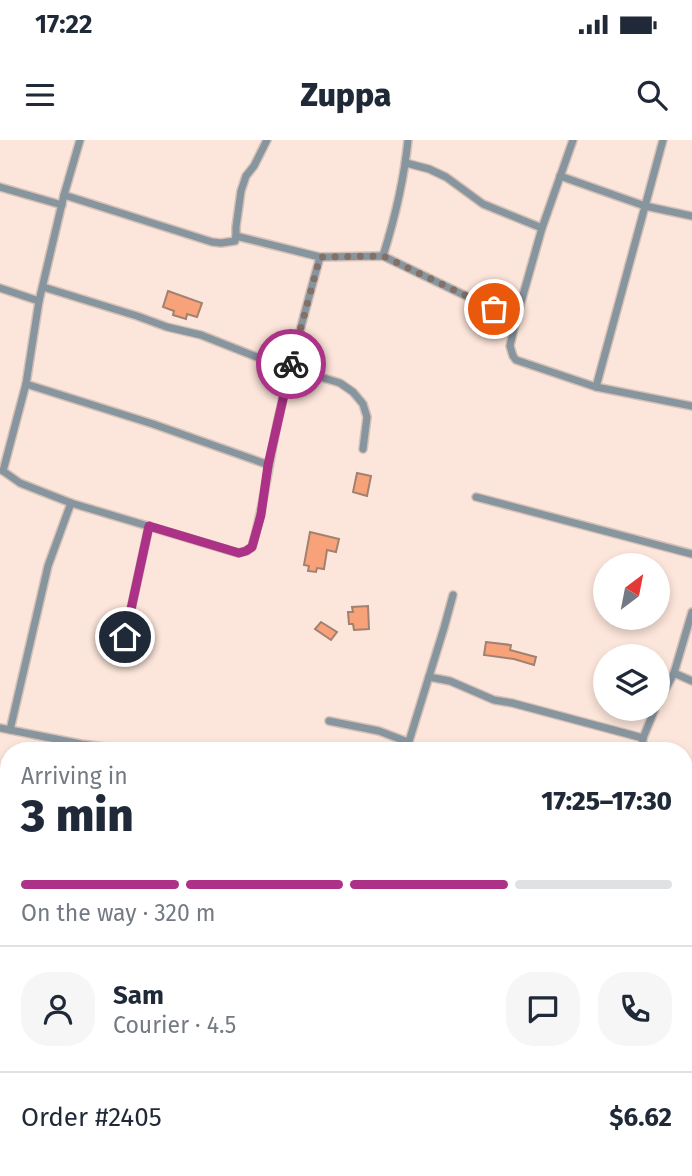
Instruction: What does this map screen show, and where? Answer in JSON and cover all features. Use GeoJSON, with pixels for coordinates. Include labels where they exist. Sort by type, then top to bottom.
{"type":"FeatureCollection","features":[{"type":"Feature","properties":{"kind":"street"},"geometry":{"type":"LineString","coordinates":[[80,140],[39,301],[26,384],[2,471],[20,482],[71,503],[239,553],[252,547],[261,515],[268,465],[290,366],[320,257]]}},
{"type":"Feature","properties":{"kind":"street"},"geometry":{"type":"LineString","coordinates":[[64,195],[212,242],[236,241],[241,191],[246,176],[267,140]]}},
{"type":"Feature","properties":{"kind":"street"},"geometry":{"type":"LineString","coordinates":[[383,256],[397,211],[408,140]]}},
{"type":"Feature","properties":{"kind":"street"},"geometry":{"type":"LineString","coordinates":[[573,140],[542,228],[516,320],[510,346],[513,356],[516,360],[596,387],[692,406]]}},
{"type":"Feature","properties":{"kind":"street"},"geometry":{"type":"LineString","coordinates":[[596,387],[663,140]]}},
{"type":"Feature","properties":{"kind":"street"},"geometry":{"type":"LineString","coordinates":[[406,163],[446,177],[483,204],[542,228]]}},
{"type":"Feature","properties":{"kind":"street"},"geometry":{"type":"LineString","coordinates":[[560,176],[645,206],[692,216]]}},
{"type":"Feature","properties":{"kind":"street"},"geometry":{"type":"LineString","coordinates":[[0,187],[62,205]]}},
{"type":"Feature","properties":{"kind":"street"},"geometry":{"type":"LineString","coordinates":[[236,236],[320,257],[383,256],[516,320]]}},
{"type":"Feature","properties":{"kind":"street"},"geometry":{"type":"LineString","coordinates":[[43,287],[167,327],[201,335],[262,359],[340,383],[353,392],[363,404],[366,417],[363,449]]}},
{"type":"Feature","properties":{"kind":"street"},"geometry":{"type":"LineString","coordinates":[[0,288],[39,301]]}},
{"type":"Feature","properties":{"kind":"street"},"geometry":{"type":"LineString","coordinates":[[26,384],[153,424],[268,465]]}},
{"type":"Feature","properties":{"kind":"street"},"geometry":{"type":"LineString","coordinates":[[476,497],[692,554]]}},
{"type":"Feature","properties":{"kind":"street"},"geometry":{"type":"LineString","coordinates":[[10,730],[48,566],[71,503]]}},
{"type":"Feature","properties":{"kind":"street"},"geometry":{"type":"LineString","coordinates":[[125,637],[149,526]]}},
{"type":"Feature","properties":{"kind":"street"},"geometry":{"type":"LineString","coordinates":[[329,721],[379,731],[408,742],[453,595]]}},
{"type":"Feature","properties":{"kind":"street"},"geometry":{"type":"LineString","coordinates":[[670,681],[692,612]]}},
{"type":"Feature","properties":{"kind":"street"},"geometry":{"type":"LineString","coordinates":[[674,673],[692,681]]}},
{"type":"Feature","properties":{"kind":"street"},"geometry":{"type":"LineString","coordinates":[[429,677],[450,681],[494,700],[643,738]]}},
{"type":"Feature","properties":{"kind":"street"},"geometry":{"type":"LineString","coordinates":[[643,742],[650,721]]}},
{"type":"Feature","properties":{"kind":"street"},"geometry":{"type":"LineString","coordinates":[[0,728],[71,742]]}},
{"type":"Feature","properties":{"kind":"building"},"geometry":{"type":"Polygon","coordinates":[[[168,291],[202,303],[197,317],[187,314],[186,319],[173,315],[174,311],[163,307],[168,291]]]}},
{"type":"Feature","properties":{"kind":"building"},"geometry":{"type":"Polygon","coordinates":[[[357,473],[371,476],[367,496],[353,492],[357,473]]]}},
{"type":"Feature","properties":{"kind":"building"},"geometry":{"type":"Polygon","coordinates":[[[310,532],[339,539],[336,552],[327,550],[324,569],[317,568],[316,572],[308,571],[309,566],[304,565],[310,532]]]}},
{"type":"Feature","properties":{"kind":"building"},"geometry":{"type":"Polygon","coordinates":[[[368,606],[369,629],[354,630],[353,624],[349,624],[348,612],[353,612],[352,607],[368,606]]]}},
{"type":"Feature","properties":{"kind":"building"},"geometry":{"type":"Polygon","coordinates":[[[321,622],[337,632],[331,640],[315,629],[321,622]]]}},
{"type":"Feature","properties":{"kind":"building"},"geometry":{"type":"Polygon","coordinates":[[[486,642],[511,645],[510,650],[536,657],[534,665],[484,655],[486,642]]]}},
{"type":"Feature","properties":{"kind":"way so far"},"geometry":{"type":"LineString","coordinates":[[291,364],[320,257],[383,256],[494,309]]}},
{"type":"Feature","properties":{"kind":"route"},"geometry":{"type":"LineString","coordinates":[[125,637],[149,526],[239,553],[252,547],[261,515],[268,465],[291,364]]}}]}
